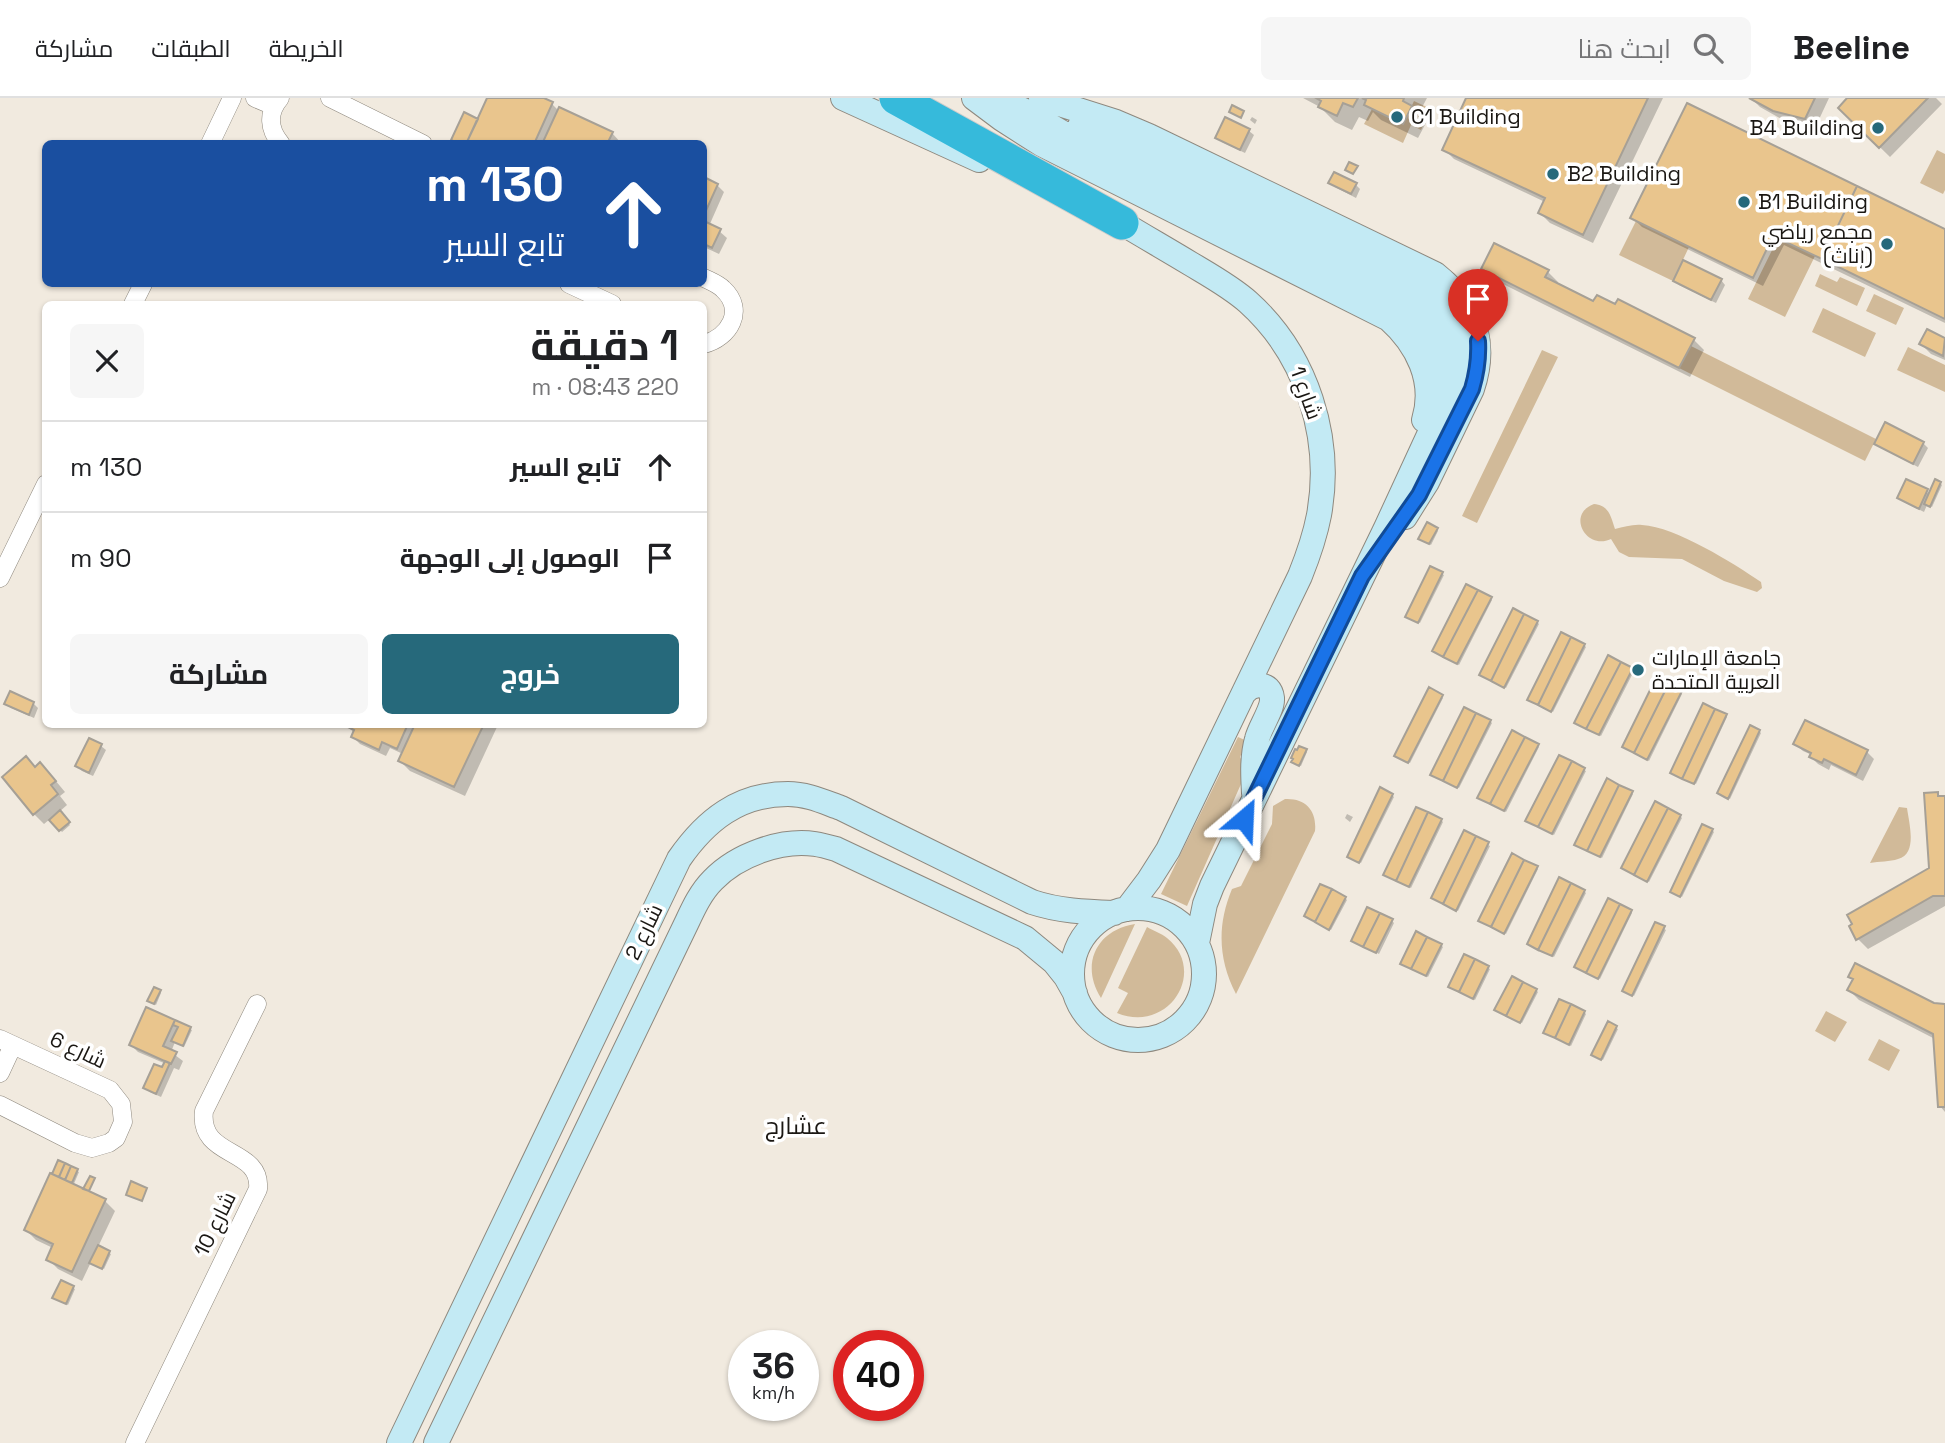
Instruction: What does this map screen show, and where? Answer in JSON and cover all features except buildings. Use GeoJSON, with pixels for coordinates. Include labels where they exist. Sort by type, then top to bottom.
{"type":"FeatureCollection","features":[{"type":"Feature","properties":{"kind":"highway"},"geometry":{"type":"LineString","coordinates":[[896,98],[1122,223]]}},
{"type":"Feature","properties":{"kind":"street"},"geometry":{"type":"LineString","coordinates":[[213,140],[232,98]]}},
{"type":"Feature","properties":{"kind":"street"},"geometry":{"type":"LineString","coordinates":[[256,98],[276,102],[270,119],[279,140]]}},
{"type":"Feature","properties":{"kind":"street"},"geometry":{"type":"LineString","coordinates":[[330,98],[415,140]]}},
{"type":"Feature","properties":{"kind":"street","name":"شارع 1"},"geometry":{"type":"LineString","coordinates":[[843,98],[1122,223],[1225,284],[1248,302],[1280,338],[1304,381],[1313,404],[1319,428],[1323,483],[1312,546],[1168,850],[1149,880],[1121,911]]}},
{"type":"Feature","properties":{"kind":"street"},"geometry":{"type":"LineString","coordinates":[[974,98],[1041,144],[1373,310],[1402,330],[1420,360],[1426,378],[1426,415],[1382,518],[1362,576]]}},
{"type":"Feature","properties":{"kind":"street"},"geometry":{"type":"LineString","coordinates":[[996,98],[1032,104],[1410,284],[1439,305],[1449,320],[1459,350],[1459,390],[1388,540],[1362,576]]}},
{"type":"Feature","properties":{"kind":"street"},"geometry":{"type":"LineString","coordinates":[[1032,104],[1104,157],[1407,306],[1422,320],[1441,355],[1444,383],[1440,411],[1212,886],[1205,904],[1197,943]]}},
{"type":"Feature","properties":{"kind":"street"},"geometry":{"type":"LineString","coordinates":[[707,280],[722,288],[729,296],[733,317],[723,336],[707,343]]}},
{"type":"Feature","properties":{"kind":"street"},"geometry":{"type":"LineString","coordinates":[[575,287],[606,301]]}},
{"type":"Feature","properties":{"kind":"street"},"geometry":{"type":"LineString","coordinates":[[0,578],[42,492]]}},
{"type":"Feature","properties":{"kind":"street"},"geometry":{"type":"LineString","coordinates":[[1244,693],[1251,686],[1261,685],[1270,691],[1272,696],[1271,707],[1257,736],[1253,756],[1254,797]]}},
{"type":"Feature","properties":{"kind":"street","name":"شارع 2"},"geometry":{"type":"LineString","coordinates":[[399,1443],[679,859],[694,837],[719,815],[760,797],[789,794],[813,797],[841,808],[1032,902],[1073,912],[1121,911]]}},
{"type":"Feature","properties":{"kind":"street","name":"شارع 2"},"geometry":{"type":"LineString","coordinates":[[436,1443],[687,922],[700,897],[714,879],[733,865],[767,849],[791,844],[814,844],[836,849],[1025,938],[1054,962],[1075,993]]}},
{"type":"Feature","properties":{"kind":"street"},"geometry":{"type":"LineString","coordinates":[[1150,909],[1182,925],[1197,943],[1204,970],[1202,993],[1191,1014],[1163,1035],[1139,1040],[1106,1032],[1089,1018],[1078,1002],[1073,972],[1076,952],[1091,928],[1102,919],[1121,911],[1150,909]]}},
{"type":"Feature","properties":{"kind":"street","name":"شارع 10"},"geometry":{"type":"LineString","coordinates":[[135,1443],[258,1189],[254,1169],[214,1142],[208,1136],[203,1120],[204,1111],[257,1004]]}},
{"type":"Feature","properties":{"kind":"street","name":"شارع 6"},"geometry":{"type":"LineString","coordinates":[[0,1073],[6,1042],[110,1090],[121,1104],[124,1122],[116,1138],[92,1148],[75,1143],[0,1105]]}},
{"type":"Feature","properties":{"kind":"shaded area"},"geometry":{"type":"Polygon","coordinates":[[[1414,101],[1431,109],[1421,130],[1411,125],[1403,143],[1364,124],[1372,109],[1403,124],[1414,101]]]}},
{"type":"Feature","properties":{"kind":"shaded area"},"geometry":{"type":"Polygon","coordinates":[[[1937,150],[1945,154],[1943,194],[1920,183],[1937,150]]]}},
{"type":"Feature","properties":{"kind":"shaded area"},"geometry":{"type":"Polygon","coordinates":[[[1636,221],[1689,247],[1673,281],[1619,255],[1636,221]]]}},
{"type":"Feature","properties":{"kind":"shaded area"},"geometry":{"type":"Polygon","coordinates":[[[1778,238],[1815,256],[1785,317],[1748,299],[1778,238]]]}},
{"type":"Feature","properties":{"kind":"shaded area"},"geometry":{"type":"Polygon","coordinates":[[[1820,274],[1837,282],[1840,277],[1865,288],[1857,306],[1815,286],[1820,274]]]}},
{"type":"Feature","properties":{"kind":"shaded area"},"geometry":{"type":"Polygon","coordinates":[[[1874,294],[1904,308],[1896,325],[1866,311],[1874,294]]]}},
{"type":"Feature","properties":{"kind":"shaded area"},"geometry":{"type":"Polygon","coordinates":[[[1823,308],[1876,333],[1865,357],[1812,332],[1823,308]]]}},
{"type":"Feature","properties":{"kind":"shaded area"},"geometry":{"type":"Polygon","coordinates":[[[1691,346],[1876,439],[1865,461],[1679,368],[1691,346]]]}},
{"type":"Feature","properties":{"kind":"shaded area"},"geometry":{"type":"Polygon","coordinates":[[[1908,347],[1945,365],[1945,392],[1897,370],[1908,347]]]}},
{"type":"Feature","properties":{"kind":"shaded area"},"geometry":{"type":"Polygon","coordinates":[[[1542,350],[1558,357],[1477,523],[1462,516],[1542,350]]]}},
{"type":"Feature","properties":{"kind":"shaded area"},"geometry":{"type":"Polygon","coordinates":[[[1594,504],[1606,509],[1615,529],[1639,525],[1671,532],[1735,565],[1761,582],[1762,588],[1757,592],[1724,581],[1682,559],[1629,557],[1619,552],[1611,539],[1594,540],[1587,536],[1580,523],[1581,515],[1594,504]]]}},
{"type":"Feature","properties":{"kind":"shaded area"},"geometry":{"type":"Polygon","coordinates":[[[1238,737],[1247,741],[1240,757],[1243,763],[1241,784],[1187,906],[1161,894],[1238,737]]]}},
{"type":"Feature","properties":{"kind":"shaded area"},"geometry":{"type":"Polygon","coordinates":[[[1285,799],[1299,801],[1309,807],[1314,817],[1315,831],[1236,994],[1223,955],[1222,929],[1227,902],[1232,889],[1241,886],[1272,824],[1273,806],[1285,799]]]}},
{"type":"Feature","properties":{"kind":"shaded area"},"geometry":{"type":"Polygon","coordinates":[[[1899,807],[1907,808],[1911,837],[1908,851],[1904,856],[1892,861],[1870,863],[1899,807]]]}},
{"type":"Feature","properties":{"kind":"shaded area"},"geometry":{"type":"Polygon","coordinates":[[[1135,924],[1101,998],[1092,973],[1096,951],[1110,933],[1135,924]]]}},
{"type":"Feature","properties":{"kind":"shaded area"},"geometry":{"type":"Polygon","coordinates":[[[1147,927],[1167,938],[1179,952],[1184,967],[1183,982],[1177,996],[1153,1015],[1136,1017],[1117,1013],[1128,993],[1118,988],[1147,927]]]}},
{"type":"Feature","properties":{"kind":"shaded area"},"geometry":{"type":"Polygon","coordinates":[[[1826,1011],[1847,1022],[1835,1042],[1815,1031],[1826,1011]]]}},
{"type":"Feature","properties":{"kind":"shaded area"},"geometry":{"type":"Polygon","coordinates":[[[1879,1039],[1900,1050],[1889,1071],[1868,1060],[1879,1039]]]}},
{"type":"Feature","properties":{"kind":"place","name":"C1 Building"},"geometry":{"type":"Point","coordinates":[1397,117]}},
{"type":"Feature","properties":{"kind":"place","name":"B4 Building"},"geometry":{"type":"Point","coordinates":[1878,128]}},
{"type":"Feature","properties":{"kind":"place","name":"B2 Building"},"geometry":{"type":"Point","coordinates":[1553,174]}},
{"type":"Feature","properties":{"kind":"place","name":"B1 Building"},"geometry":{"type":"Point","coordinates":[1744,202]}},
{"type":"Feature","properties":{"kind":"place","name":"مجمع رياضي (إناث)"},"geometry":{"type":"Point","coordinates":[1887,244]}},
{"type":"Feature","properties":{"kind":"place","name":"جامعة الإمارات العربية المتحدة"},"geometry":{"type":"Point","coordinates":[1638,670]}},
{"type":"Feature","properties":{"kind":"district","name":"عشارج"},"geometry":{"type":"Point","coordinates":[796,1126]}},
{"type":"Feature","properties":{"kind":"route"},"geometry":{"type":"LineString","coordinates":[[1244,819],[1362,576],[1411,509],[1427,482],[1472,389],[1477,373],[1478,341]]}}]}
